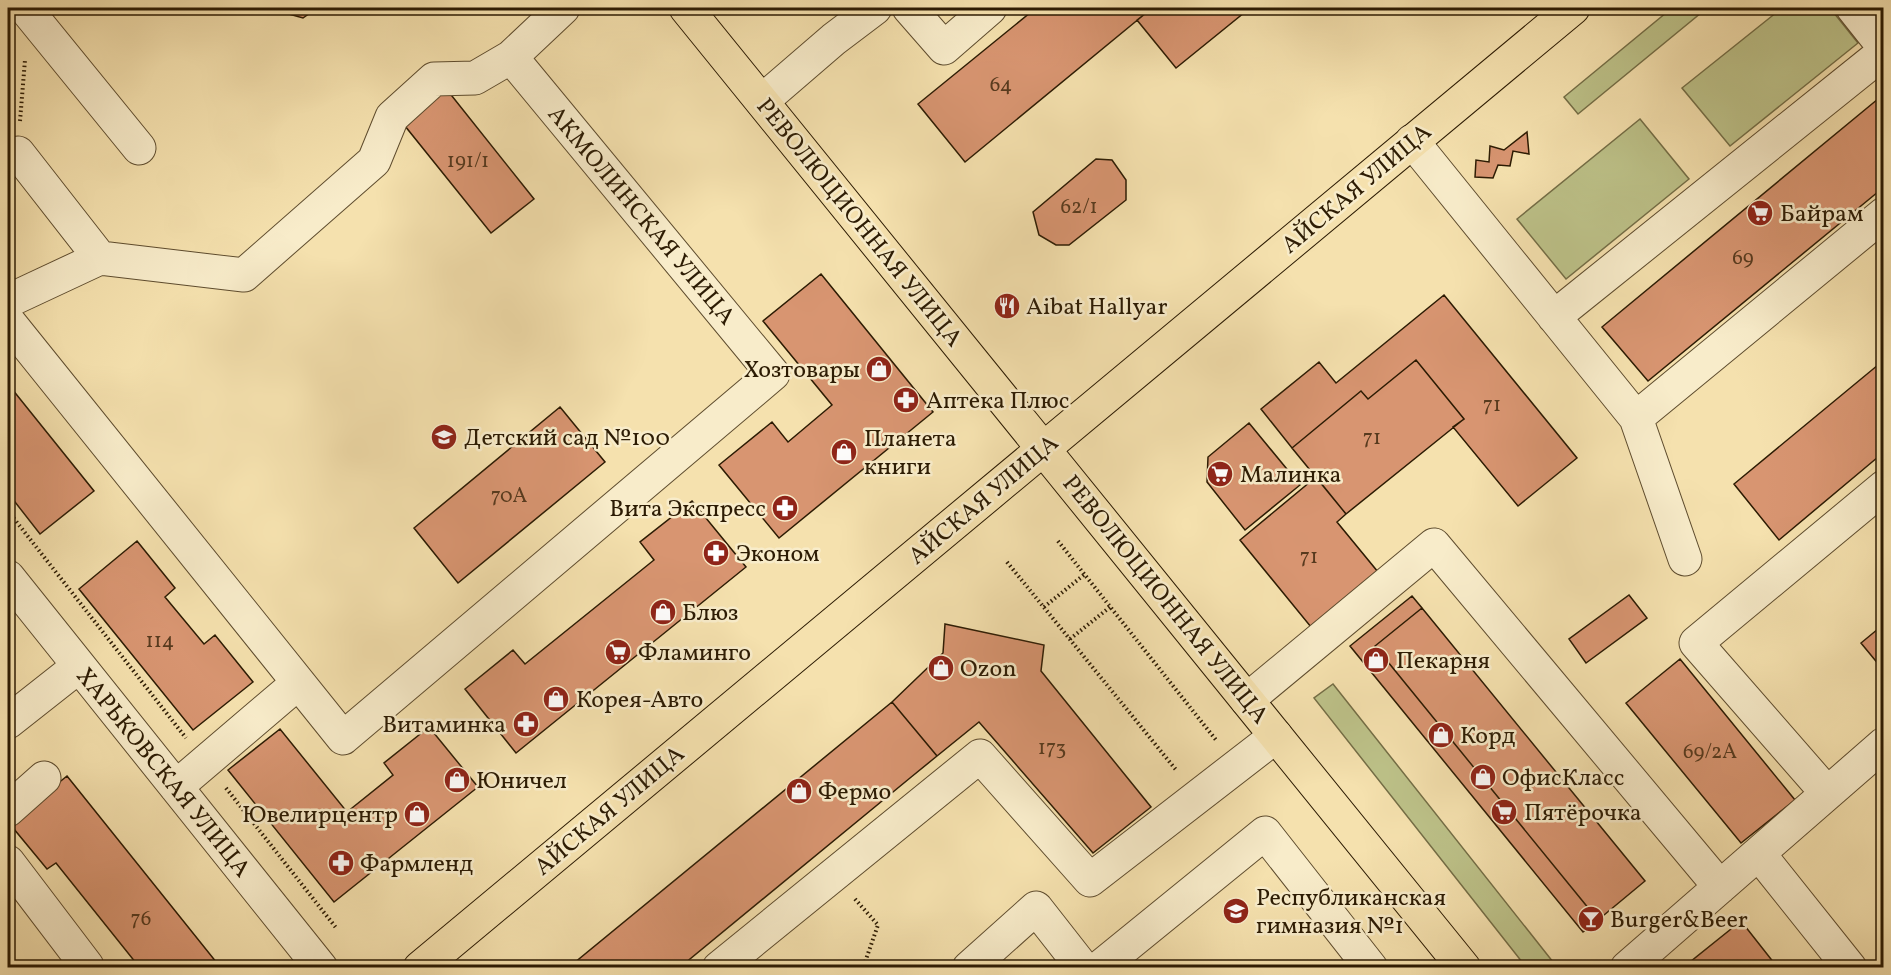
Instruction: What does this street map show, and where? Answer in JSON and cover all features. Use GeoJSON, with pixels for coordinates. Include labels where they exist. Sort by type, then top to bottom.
{"type":"FeatureCollection","features":[{"type":"Feature","properties":{"kind":"main road","name":"РЕВОЛЮЦИОННАЯ УЛИЦА"},"geometry":{"type":"LineString","coordinates":[[687,8],[1464,968]]}},
{"type":"Feature","properties":{"kind":"main road","name":"АЙСКАЯ УЛИЦА"},"geometry":{"type":"LineString","coordinates":[[420,968],[1573,8]]}},
{"type":"Feature","properties":{"kind":"street"},"geometry":{"type":"LineString","coordinates":[[8,301],[100,258],[244,275],[374,161],[392,117],[434,79],[475,78],[511,57],[563,8]]}},
{"type":"Feature","properties":{"kind":"street"},"geometry":{"type":"LineString","coordinates":[[762,101],[834,39],[875,8]]}},
{"type":"Feature","properties":{"kind":"street"},"geometry":{"type":"LineString","coordinates":[[909,8],[944,48],[990,8]]}},
{"type":"Feature","properties":{"kind":"street"},"geometry":{"type":"LineString","coordinates":[[1853,8],[1884,47]]}},
{"type":"Feature","properties":{"kind":"street"},"geometry":{"type":"LineString","coordinates":[[27,9],[140,148]]}},
{"type":"Feature","properties":{"kind":"street"},"geometry":{"type":"LineString","coordinates":[[1554,317],[1884,52]]}},
{"type":"Feature","properties":{"kind":"street","name":"АКМОЛИНСКАЯ УЛИЦА"},"geometry":{"type":"LineString","coordinates":[[298,683],[343,738],[772,374],[511,57]]}},
{"type":"Feature","properties":{"kind":"street"},"geometry":{"type":"LineString","coordinates":[[1412,141],[1636,418],[1685,559]]}},
{"type":"Feature","properties":{"kind":"street"},"geometry":{"type":"LineString","coordinates":[[18,153],[100,258]]}},
{"type":"Feature","properties":{"kind":"street"},"geometry":{"type":"LineString","coordinates":[[1636,418],[1884,214]]}},
{"type":"Feature","properties":{"kind":"street"},"geometry":{"type":"LineString","coordinates":[[8,321],[298,683],[176,787]]}},
{"type":"Feature","properties":{"kind":"street"},"geometry":{"type":"LineString","coordinates":[[1827,793],[1696,643],[1884,487]]}},
{"type":"Feature","properties":{"kind":"street"},"geometry":{"type":"LineString","coordinates":[[1247,699],[1434,545],[1719,887]]}},
{"type":"Feature","properties":{"kind":"street","name":"ХАРЬКОВСКАЯ УЛИЦА"},"geometry":{"type":"LineString","coordinates":[[8,577],[321,968]]}},
{"type":"Feature","properties":{"kind":"street"},"geometry":{"type":"LineString","coordinates":[[8,722],[79,666]]}},
{"type":"Feature","properties":{"kind":"street"},"geometry":{"type":"LineString","coordinates":[[719,968],[980,756],[1090,880],[1276,736]]}},
{"type":"Feature","properties":{"kind":"street"},"geometry":{"type":"LineString","coordinates":[[1638,964],[1719,887],[1884,744]]}},
{"type":"Feature","properties":{"kind":"street"},"geometry":{"type":"LineString","coordinates":[[8,810],[44,778]]}},
{"type":"Feature","properties":{"kind":"street"},"geometry":{"type":"LineString","coordinates":[[1099,968],[1265,833],[1371,968]]}},
{"type":"Feature","properties":{"kind":"street"},"geometry":{"type":"LineString","coordinates":[[1759,854],[1850,968]]}},
{"type":"Feature","properties":{"kind":"street"},"geometry":{"type":"LineString","coordinates":[[8,862],[87,966],[84,968]]}},
{"type":"Feature","properties":{"kind":"street"},"geometry":{"type":"LineString","coordinates":[[969,968],[1036,908],[1083,968]]}},
{"type":"Feature","properties":{"kind":"path"},"geometry":{"type":"LineString","coordinates":[[18,153],[27,9]]}},
{"type":"Feature","properties":{"kind":"path"},"geometry":{"type":"LineString","coordinates":[[8,512],[337,929]]}},
{"type":"Feature","properties":{"kind":"path"},"geometry":{"type":"LineString","coordinates":[[1007,562],[1198,796]]}},
{"type":"Feature","properties":{"kind":"path"},"geometry":{"type":"LineString","coordinates":[[1044,607],[1085,574]]}},
{"type":"Feature","properties":{"kind":"path"},"geometry":{"type":"LineString","coordinates":[[1070,639],[1110,607]]}},
{"type":"Feature","properties":{"kind":"path"},"geometry":{"type":"LineString","coordinates":[[863,968],[878,925]]}},
{"type":"Feature","properties":{"kind":"green space"},"geometry":{"type":"Polygon","coordinates":[[[1672,8],[1707,8],[1578,114],[1564,97],[1672,8]]]}},
{"type":"Feature","properties":{"kind":"green space"},"geometry":{"type":"Polygon","coordinates":[[[1782,8],[1830,8],[1858,43],[1730,146],[1682,88],[1782,8]]]}},
{"type":"Feature","properties":{"kind":"green space"},"geometry":{"type":"Polygon","coordinates":[[[1640,119],[1689,179],[1566,279],[1517,219],[1640,119]]]}},
{"type":"Feature","properties":{"kind":"green space"},"geometry":{"type":"Polygon","coordinates":[[[1333,684],[1557,967],[1526,967],[1314,698],[1333,684]]]}},
{"type":"Feature","properties":{"kind":"building"},"geometry":{"type":"Polygon","coordinates":[[[267,8],[317,8],[303,18],[267,8]]]}},
{"type":"Feature","properties":{"kind":"building"},"geometry":{"type":"Polygon","coordinates":[[[1036,8],[1141,8],[1146,13],[965,162],[918,104],[1036,8]]]}},
{"type":"Feature","properties":{"kind":"building"},"geometry":{"type":"Polygon","coordinates":[[[1141,8],[1250,8],[1176,68],[1137,20],[1146,13],[1141,8]]]}},
{"type":"Feature","properties":{"kind":"building"},"geometry":{"type":"Polygon","coordinates":[[[444,86],[534,199],[491,233],[401,121],[444,86]]]}},
{"type":"Feature","properties":{"kind":"building"},"geometry":{"type":"Polygon","coordinates":[[[1884,94],[1884,187],[1648,381],[1602,327],[1884,94]]]}},
{"type":"Feature","properties":{"kind":"building"},"geometry":{"type":"Polygon","coordinates":[[[1527,132],[1529,154],[1513,151],[1510,166],[1498,165],[1493,178],[1475,177],[1476,160],[1489,162],[1490,146],[1504,150],[1527,132]]]}},
{"type":"Feature","properties":{"kind":"building"},"geometry":{"type":"Polygon","coordinates":[[[1096,159],[1112,160],[1126,180],[1126,200],[1069,245],[1056,245],[1039,235],[1033,212],[1096,159]]]}},
{"type":"Feature","properties":{"kind":"building"},"geometry":{"type":"Polygon","coordinates":[[[821,274],[933,412],[779,538],[719,465],[772,422],[788,442],[832,405],[763,321],[821,274]]]}},
{"type":"Feature","properties":{"kind":"building"},"geometry":{"type":"Polygon","coordinates":[[[1444,295],[1577,458],[1518,506],[1453,427],[1464,419],[1416,360],[1368,399],[1361,391],[1292,448],[1261,409],[1319,362],[1336,383],[1444,295]]]}},
{"type":"Feature","properties":{"kind":"building"},"geometry":{"type":"Polygon","coordinates":[[[1416,360],[1464,419],[1346,514],[1292,448],[1361,391],[1368,399],[1416,360]]]}},
{"type":"Feature","properties":{"kind":"building"},"geometry":{"type":"Polygon","coordinates":[[[1884,360],[1884,452],[1779,540],[1734,484],[1884,360]]]}},
{"type":"Feature","properties":{"kind":"building"},"geometry":{"type":"Polygon","coordinates":[[[8,384],[94,491],[40,534],[8,493],[8,384]]]}},
{"type":"Feature","properties":{"kind":"building"},"geometry":{"type":"Polygon","coordinates":[[[560,407],[605,462],[458,583],[414,528],[560,407]]]}},
{"type":"Feature","properties":{"kind":"building"},"geometry":{"type":"Polygon","coordinates":[[[1249,423],[1300,485],[1245,530],[1207,482],[1208,457],[1249,423]]]}},
{"type":"Feature","properties":{"kind":"building"},"geometry":{"type":"Polygon","coordinates":[[[1316,477],[1346,514],[1337,522],[1378,572],[1311,627],[1240,540],[1316,477]]]}},
{"type":"Feature","properties":{"kind":"building"},"geometry":{"type":"Polygon","coordinates":[[[692,501],[746,567],[516,753],[465,689],[513,650],[525,664],[654,560],[640,542],[692,501]]]}},
{"type":"Feature","properties":{"kind":"building"},"geometry":{"type":"Polygon","coordinates":[[[137,541],[175,588],[165,597],[204,644],[215,635],[253,682],[193,730],[79,589],[137,541]]]}},
{"type":"Feature","properties":{"kind":"building"},"geometry":{"type":"Polygon","coordinates":[[[1629,595],[1647,618],[1586,663],[1569,639],[1629,595]]]}},
{"type":"Feature","properties":{"kind":"building"},"geometry":{"type":"Polygon","coordinates":[[[1412,596],[1422,608],[1375,646],[1598,920],[1583,932],[1350,646],[1412,596]]]}},
{"type":"Feature","properties":{"kind":"building"},"geometry":{"type":"Polygon","coordinates":[[[1422,608],[1645,881],[1598,920],[1375,646],[1422,608]]]}},
{"type":"Feature","properties":{"kind":"building"},"geometry":{"type":"Polygon","coordinates":[[[945,624],[1044,645],[1041,671],[1151,807],[1093,853],[979,722],[937,756],[892,702],[943,653],[945,624]]]}},
{"type":"Feature","properties":{"kind":"building"},"geometry":{"type":"Polygon","coordinates":[[[1884,624],[1884,671],[1861,643],[1884,624]]]}},
{"type":"Feature","properties":{"kind":"building"},"geometry":{"type":"Polygon","coordinates":[[[1680,659],[1795,800],[1741,843],[1626,703],[1680,659]]]}},
{"type":"Feature","properties":{"kind":"building"},"geometry":{"type":"Polygon","coordinates":[[[892,702],[937,756],[679,968],[568,968],[892,702]]]}},
{"type":"Feature","properties":{"kind":"building"},"geometry":{"type":"Polygon","coordinates":[[[429,727],[478,787],[334,902],[228,770],[280,729],[347,812],[393,775],[384,763],[429,727]]]}},
{"type":"Feature","properties":{"kind":"building"},"geometry":{"type":"Polygon","coordinates":[[[67,776],[221,968],[140,968],[56,863],[47,869],[9,823],[67,776]]]}},
{"type":"Feature","properties":{"kind":"building"},"geometry":{"type":"Polygon","coordinates":[[[1741,921],[1778,968],[1686,968],[1685,966],[1741,921]]]}},
{"type":"Feature","properties":{"kind":"place","name":"Байрам"},"geometry":{"type":"Point","coordinates":[1760,213]}},
{"type":"Feature","properties":{"kind":"place","name":"Aibat Hallyar"},"geometry":{"type":"Point","coordinates":[1007,306]}},
{"type":"Feature","properties":{"kind":"place","name":"Хозтовары"},"geometry":{"type":"Point","coordinates":[879,369]}},
{"type":"Feature","properties":{"kind":"place","name":"Аптека Плюс"},"geometry":{"type":"Point","coordinates":[906,400]}},
{"type":"Feature","properties":{"kind":"place","name":"Детский сад №100"},"geometry":{"type":"Point","coordinates":[444,437]}},
{"type":"Feature","properties":{"kind":"place","name":"Планета книги"},"geometry":{"type":"Point","coordinates":[844,452]}},
{"type":"Feature","properties":{"kind":"place","name":"Малинка"},"geometry":{"type":"Point","coordinates":[1220,474]}},
{"type":"Feature","properties":{"kind":"place","name":"Вита Экспресс"},"geometry":{"type":"Point","coordinates":[785,508]}},
{"type":"Feature","properties":{"kind":"place","name":"Эконом"},"geometry":{"type":"Point","coordinates":[716,553]}},
{"type":"Feature","properties":{"kind":"place","name":"Блюз"},"geometry":{"type":"Point","coordinates":[663,612]}},
{"type":"Feature","properties":{"kind":"place","name":"Фламинго"},"geometry":{"type":"Point","coordinates":[618,652]}},
{"type":"Feature","properties":{"kind":"place","name":"Пекарня"},"geometry":{"type":"Point","coordinates":[1376,660]}},
{"type":"Feature","properties":{"kind":"place","name":"Ozon"},"geometry":{"type":"Point","coordinates":[941,668]}},
{"type":"Feature","properties":{"kind":"place","name":"Корея-Авто"},"geometry":{"type":"Point","coordinates":[556,699]}},
{"type":"Feature","properties":{"kind":"place","name":"Витаминка"},"geometry":{"type":"Point","coordinates":[526,724]}},
{"type":"Feature","properties":{"kind":"place","name":"Корд"},"geometry":{"type":"Point","coordinates":[1441,735]}},
{"type":"Feature","properties":{"kind":"place","name":"ОфисКласс"},"geometry":{"type":"Point","coordinates":[1483,777]}},
{"type":"Feature","properties":{"kind":"place","name":"Юничел"},"geometry":{"type":"Point","coordinates":[457,780]}},
{"type":"Feature","properties":{"kind":"place","name":"Фермо"},"geometry":{"type":"Point","coordinates":[799,791]}},
{"type":"Feature","properties":{"kind":"place","name":"Пятёрочка"},"geometry":{"type":"Point","coordinates":[1504,812]}},
{"type":"Feature","properties":{"kind":"place","name":"Ювелирцентр"},"geometry":{"type":"Point","coordinates":[417,814]}},
{"type":"Feature","properties":{"kind":"place","name":"Фармленд"},"geometry":{"type":"Point","coordinates":[341,863]}},
{"type":"Feature","properties":{"kind":"place","name":"Республиканская гимназия №1"},"geometry":{"type":"Point","coordinates":[1236,911]}},
{"type":"Feature","properties":{"kind":"place","name":"Burger&Beer"},"geometry":{"type":"Point","coordinates":[1591,919]}}]}
